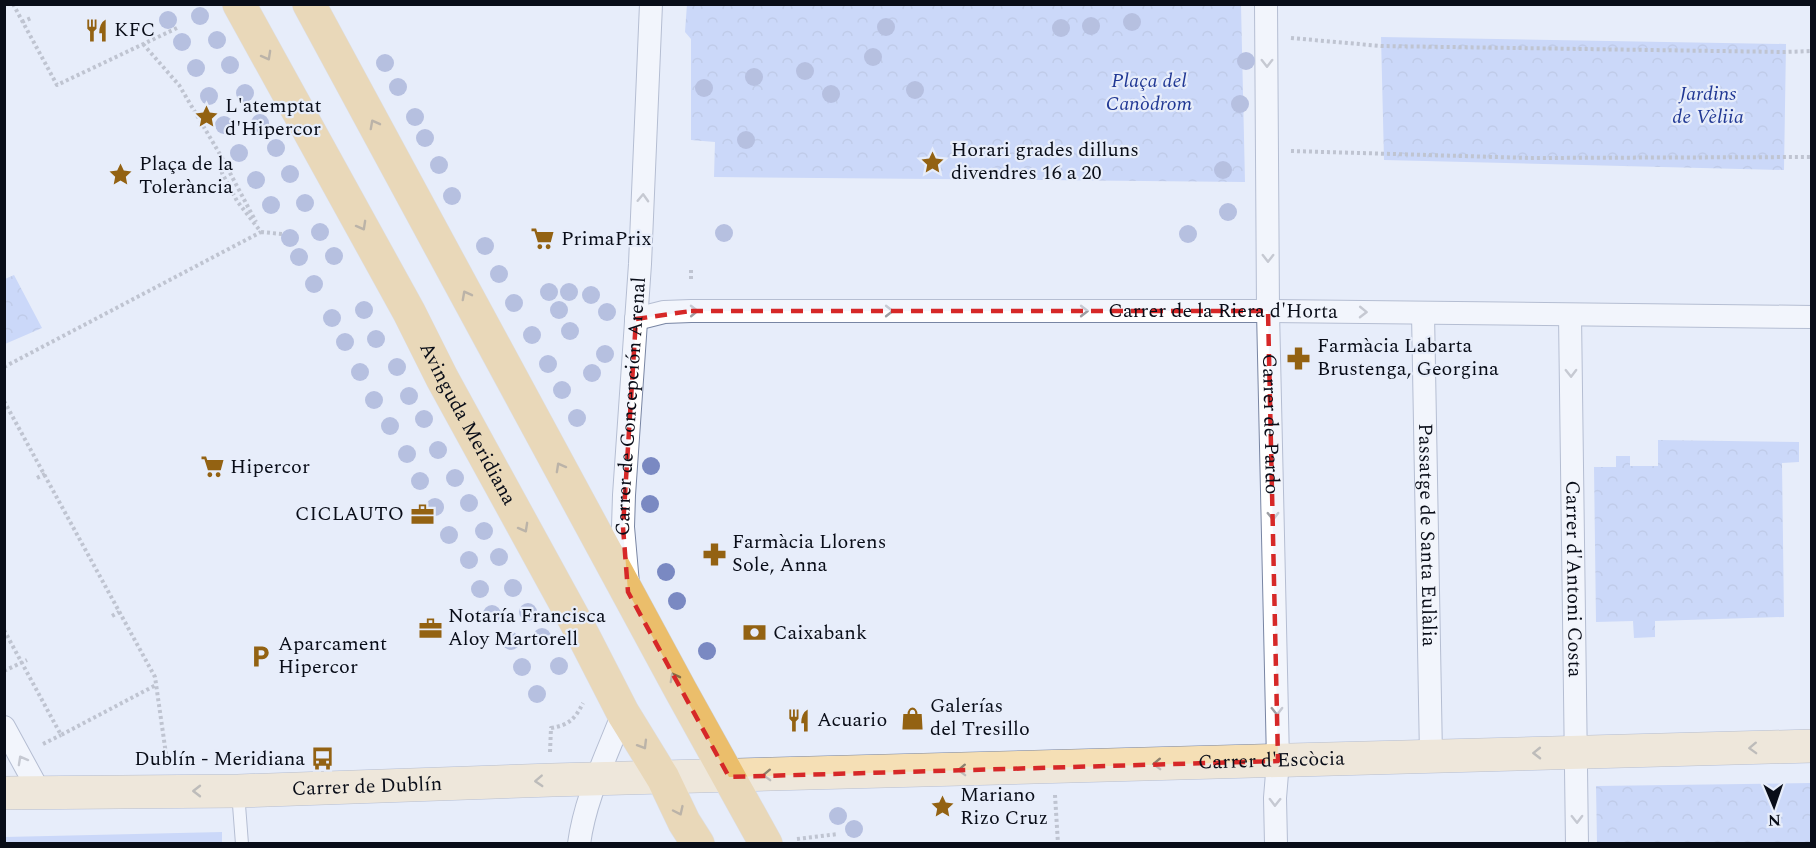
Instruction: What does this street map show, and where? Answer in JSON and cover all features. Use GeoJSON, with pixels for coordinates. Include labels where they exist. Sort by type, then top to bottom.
{"type":"FeatureCollection","features":[{"type":"Feature","properties":{"kind":"main road","name":"Avinguda Meridiana"},"geometry":{"type":"LineString","coordinates":[[239,4],[409,312],[442,378],[623,713],[663,778],[684,822],[698,843]]}},
{"type":"Feature","properties":{"kind":"main road"},"geometry":{"type":"LineString","coordinates":[[309,4],[729,777],[780,842]]}},
{"type":"Feature","properties":{"kind":"main road","name":"Carrer d'Escòcia"},"geometry":{"type":"LineString","coordinates":[[729,777],[1812,746]]}},
{"type":"Feature","properties":{"kind":"main road","name":"Carrer de Dublín"},"geometry":{"type":"LineString","coordinates":[[4,793],[238,791],[729,777]]}},
{"type":"Feature","properties":{"kind":"street","name":"Carrer de Concepción Arenal"},"geometry":{"type":"LineString","coordinates":[[628,592],[623,527],[624,495],[636,319],[651,4]]}},
{"type":"Feature","properties":{"kind":"street","name":"Carrer de Pardo"},"geometry":{"type":"LineString","coordinates":[[1266,4],[1268,311],[1278,761],[1275,798],[1276,843]]}},
{"type":"Feature","properties":{"kind":"street","name":"Carrer de la Riera d'Horta"},"geometry":{"type":"LineString","coordinates":[[636,319],[664,312],[691,311],[1268,311],[1812,317]]}},
{"type":"Feature","properties":{"kind":"street","name":"Passatge de Santa Eulàlia"},"geometry":{"type":"LineString","coordinates":[[1422,313],[1431,756]]}},
{"type":"Feature","properties":{"kind":"street","name":"Carrer d'Antoni Costa"},"geometry":{"type":"LineString","coordinates":[[1570,315],[1577,843]]}},
{"type":"Feature","properties":{"kind":"street"},"geometry":{"type":"LineString","coordinates":[[579,843],[583,818],[623,713]]}},
{"type":"Feature","properties":{"kind":"street"},"geometry":{"type":"LineString","coordinates":[[4,727],[40,793]]}},
{"type":"Feature","properties":{"kind":"lane"},"geometry":{"type":"LineString","coordinates":[[238,791],[242,843]]}},
{"type":"Feature","properties":{"kind":"path"},"geometry":{"type":"LineString","coordinates":[[13,4],[57,85],[177,28]]}},
{"type":"Feature","properties":{"kind":"path"},"geometry":{"type":"LineString","coordinates":[[22,22],[30,18]]}},
{"type":"Feature","properties":{"kind":"path"},"geometry":{"type":"LineString","coordinates":[[1286,38],[1381,46],[1812,51]]}},
{"type":"Feature","properties":{"kind":"path"},"geometry":{"type":"LineString","coordinates":[[143,44],[179,85],[221,156],[261,232]]}},
{"type":"Feature","properties":{"kind":"path"},"geometry":{"type":"LineString","coordinates":[[1284,152],[1530,158],[1812,157]]}},
{"type":"Feature","properties":{"kind":"path"},"geometry":{"type":"LineString","coordinates":[[221,156],[222,173],[237,201],[261,232]]}},
{"type":"Feature","properties":{"kind":"path"},"geometry":{"type":"LineString","coordinates":[[4,367],[261,232],[293,235]]}},
{"type":"Feature","properties":{"kind":"path"},"geometry":{"type":"LineString","coordinates":[[691,268],[691,279]]}},
{"type":"Feature","properties":{"kind":"path"},"geometry":{"type":"LineString","coordinates":[[4,400],[154,677],[168,768]]}},
{"type":"Feature","properties":{"kind":"path"},"geometry":{"type":"LineString","coordinates":[[37,478],[45,474]]}},
{"type":"Feature","properties":{"kind":"path"},"geometry":{"type":"LineString","coordinates":[[112,616],[119,612]]}},
{"type":"Feature","properties":{"kind":"path"},"geometry":{"type":"LineString","coordinates":[[4,630],[24,661],[61,735]]}},
{"type":"Feature","properties":{"kind":"path"},"geometry":{"type":"LineString","coordinates":[[4,671],[24,661]]}},
{"type":"Feature","properties":{"kind":"path"},"geometry":{"type":"LineString","coordinates":[[43,744],[156,685]]}},
{"type":"Feature","properties":{"kind":"path"},"geometry":{"type":"LineString","coordinates":[[550,752],[551,728]]}},
{"type":"Feature","properties":{"kind":"path"},"geometry":{"type":"LineString","coordinates":[[1055,794],[1058,843]]}},
{"type":"Feature","properties":{"kind":"path"},"geometry":{"type":"LineString","coordinates":[[780,842],[838,834]]}},
{"type":"Feature","properties":{"kind":"highlighted area"},"geometry":{"type":"Polygon","coordinates":[[[691,311],[1268,311],[1278,761],[729,777],[628,592],[623,527],[636,319],[691,311]]]}},
{"type":"Feature","properties":{"kind":"green space","name":"Plaça del Canòdrom"},"geometry":{"type":"Polygon","coordinates":[[[687,4],[1241,5],[1245,182],[714,177],[715,142],[691,140],[691,39],[685,32],[687,4]]]}},
{"type":"Feature","properties":{"kind":"green space","name":"Jardins de Vèliia"},"geometry":{"type":"Polygon","coordinates":[[[1381,37],[1786,44],[1784,170],[1384,160],[1381,37]]]}},
{"type":"Feature","properties":{"kind":"green space"},"geometry":{"type":"Polygon","coordinates":[[[14,275],[42,328],[5,344],[5,279],[14,275]]]}},
{"type":"Feature","properties":{"kind":"green space"},"geometry":{"type":"Polygon","coordinates":[[[1658,440],[1799,442],[1799,462],[1782,463],[1784,617],[1655,621],[1655,637],[1634,638],[1633,621],[1596,622],[1594,467],[1616,467],[1616,456],[1630,456],[1630,466],[1658,466],[1658,440]]]}},
{"type":"Feature","properties":{"kind":"green space"},"geometry":{"type":"Polygon","coordinates":[[[1811,783],[1811,843],[1597,843],[1596,786],[1811,783]]]}},
{"type":"Feature","properties":{"kind":"green space"},"geometry":{"type":"Polygon","coordinates":[[[222,832],[222,843],[5,843],[5,837],[222,832]]]}},
{"type":"Feature","properties":{"kind":"place","name":"KFC"},"geometry":{"type":"Point","coordinates":[96,30]}},
{"type":"Feature","properties":{"kind":"place","name":"L'atemptat d'Hipercor"},"geometry":{"type":"Point","coordinates":[207,117]}},
{"type":"Feature","properties":{"kind":"place","name":"Horari grades dilluns divendres 16 a 20"},"geometry":{"type":"Point","coordinates":[933,162]}},
{"type":"Feature","properties":{"kind":"place","name":"Plaça de la Tolerància"},"geometry":{"type":"Point","coordinates":[121,175]}},
{"type":"Feature","properties":{"kind":"place","name":"PrimaPrix"},"geometry":{"type":"Point","coordinates":[543,239]}},
{"type":"Feature","properties":{"kind":"place","name":"Farmàcia Labarta Brustenga, Georgina"},"geometry":{"type":"Point","coordinates":[1299,358]}},
{"type":"Feature","properties":{"kind":"place","name":"Hipercor"},"geometry":{"type":"Point","coordinates":[212,467]}},
{"type":"Feature","properties":{"kind":"place","name":"CICLAUTO"},"geometry":{"type":"Point","coordinates":[422,514]}},
{"type":"Feature","properties":{"kind":"place","name":"Farmàcia Llorens Sole, Anna"},"geometry":{"type":"Point","coordinates":[714,554]}},
{"type":"Feature","properties":{"kind":"place","name":"Notaría Francisca Aloy Martorell"},"geometry":{"type":"Point","coordinates":[430,628]}},
{"type":"Feature","properties":{"kind":"place","name":"Caixabank"},"geometry":{"type":"Point","coordinates":[755,633]}},
{"type":"Feature","properties":{"kind":"place","name":"Aparcament Hipercor"},"geometry":{"type":"Point","coordinates":[260,656]}},
{"type":"Feature","properties":{"kind":"place","name":"Galerías del Tresillo"},"geometry":{"type":"Point","coordinates":[912,718]}},
{"type":"Feature","properties":{"kind":"place","name":"Acuario"},"geometry":{"type":"Point","coordinates":[799,720]}},
{"type":"Feature","properties":{"kind":"place","name":"Dublín - Meridiana"},"geometry":{"type":"Point","coordinates":[323,759]}},
{"type":"Feature","properties":{"kind":"place","name":"Mariano Rizo Cruz"},"geometry":{"type":"Point","coordinates":[942,806]}}]}
